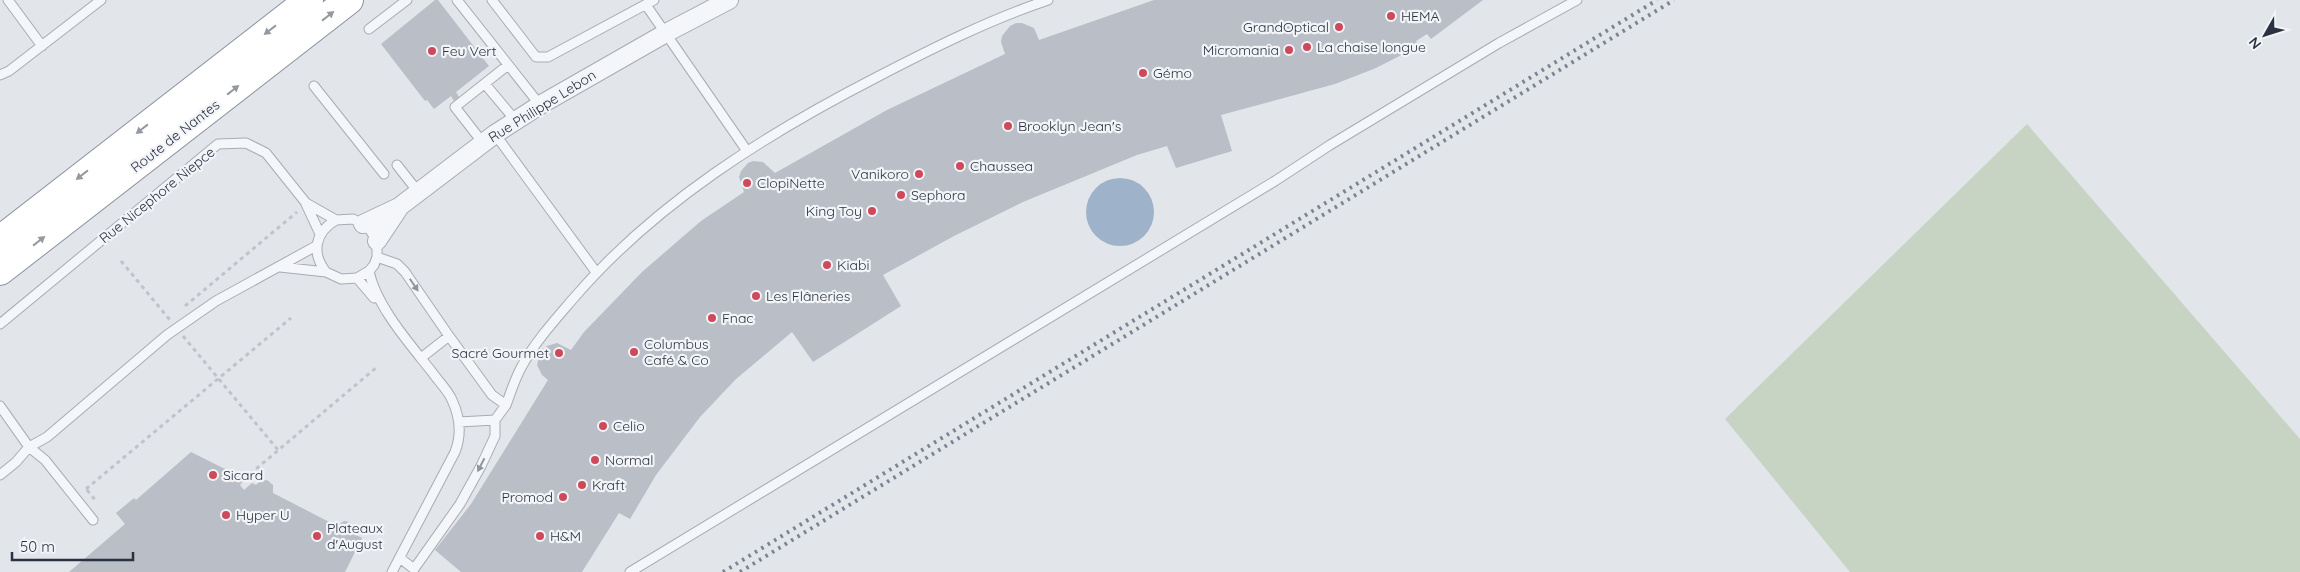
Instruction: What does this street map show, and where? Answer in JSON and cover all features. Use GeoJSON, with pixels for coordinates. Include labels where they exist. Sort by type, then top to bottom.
{"type":"FeatureCollection","features":[{"type":"Feature","properties":{"kind":"highway","name":"Route de Nantes"},"geometry":{"type":"LineString","coordinates":[[0,240],[309,0]]}},
{"type":"Feature","properties":{"kind":"highway","name":"Route de Nantes"},"geometry":{"type":"LineString","coordinates":[[0,271],[349,0]]}},
{"type":"Feature","properties":{"kind":"street","name":"Rue Philippe Lebon"},"geometry":{"type":"LineString","coordinates":[[371,237],[399,207],[489,139],[540,105],[666,33],[729,0]]}},
{"type":"Feature","properties":{"kind":"lane"},"geometry":{"type":"LineString","coordinates":[[8,0],[42,46]]}},
{"type":"Feature","properties":{"kind":"lane"},"geometry":{"type":"LineString","coordinates":[[0,75],[9,71],[101,0]]}},
{"type":"Feature","properties":{"kind":"lane"},"geometry":{"type":"LineString","coordinates":[[369,29],[407,0]]}},
{"type":"Feature","properties":{"kind":"lane"},"geometry":{"type":"LineString","coordinates":[[457,0],[540,105]]}},
{"type":"Feature","properties":{"kind":"lane"},"geometry":{"type":"LineString","coordinates":[[492,0],[536,57],[548,57],[650,3],[666,33],[747,151]]}},
{"type":"Feature","properties":{"kind":"lane"},"geometry":{"type":"LineString","coordinates":[[400,558],[414,569],[460,504],[495,436],[495,420],[506,405],[521,367],[544,332],[596,272],[653,220],[715,172],[814,110],[918,55],[1048,0]]}},
{"type":"Feature","properties":{"kind":"lane"},"geometry":{"type":"LineString","coordinates":[[630,572],[1275,181],[1345,136],[1499,43],[1577,0]]}},
{"type":"Feature","properties":{"kind":"lane"},"geometry":{"type":"LineString","coordinates":[[508,65],[455,107],[489,139],[596,272]]}},
{"type":"Feature","properties":{"kind":"lane"},"geometry":{"type":"LineString","coordinates":[[485,84],[516,122]]}},
{"type":"Feature","properties":{"kind":"lane"},"geometry":{"type":"LineString","coordinates":[[314,86],[384,174]]}},
{"type":"Feature","properties":{"kind":"lane","name":"Rue Nicephore Niepce"},"geometry":{"type":"LineString","coordinates":[[0,324],[218,144],[246,143],[266,153],[306,203],[336,220],[353,219],[371,237],[405,272],[492,394],[506,405]]}},
{"type":"Feature","properties":{"kind":"lane"},"geometry":{"type":"LineString","coordinates":[[397,165],[419,193]]}},
{"type":"Feature","properties":{"kind":"lane"},"geometry":{"type":"LineString","coordinates":[[306,203],[320,234]]}},
{"type":"Feature","properties":{"kind":"lane"},"geometry":{"type":"LineString","coordinates":[[326,272],[317,256],[316,246],[320,234],[326,226],[336,220]]}},
{"type":"Feature","properties":{"kind":"lane"},"geometry":{"type":"LineString","coordinates":[[371,237],[369,271],[372,286],[395,323]]}},
{"type":"Feature","properties":{"kind":"lane"},"geometry":{"type":"LineString","coordinates":[[0,475],[16,462],[29,447],[47,437],[177,328],[216,301],[316,246]]}},
{"type":"Feature","properties":{"kind":"lane"},"geometry":{"type":"LineString","coordinates":[[280,267],[326,272],[341,279],[357,278],[369,271]]}},
{"type":"Feature","properties":{"kind":"lane"},"geometry":{"type":"LineString","coordinates":[[357,278],[395,323],[452,398],[459,422],[460,434],[455,452],[392,572]]}},
{"type":"Feature","properties":{"kind":"lane"},"geometry":{"type":"LineString","coordinates":[[421,358],[449,336]]}},
{"type":"Feature","properties":{"kind":"lane"},"geometry":{"type":"LineString","coordinates":[[0,406],[29,447],[45,460],[93,520]]}},
{"type":"Feature","properties":{"kind":"lane"},"geometry":{"type":"LineString","coordinates":[[459,422],[495,420]]}},
{"type":"Feature","properties":{"kind":"path"},"geometry":{"type":"LineString","coordinates":[[121,260],[278,450]]}},
{"type":"Feature","properties":{"kind":"path"},"geometry":{"type":"LineString","coordinates":[[86,489],[291,318]]}},
{"type":"Feature","properties":{"kind":"path"},"geometry":{"type":"LineString","coordinates":[[250,474],[377,367]]}},
{"type":"Feature","properties":{"kind":"green space"},"geometry":{"type":"Polygon","coordinates":[[[2027,124],[2300,439],[2300,572],[1850,572],[1725,419],[2027,124]]]}},
{"type":"Feature","properties":{"kind":"water"},"geometry":{"type":"Polygon","coordinates":[[[1120,178],[1133,181],[1144,188],[1151,199],[1154,212],[1151,225],[1144,236],[1133,243],[1120,246],[1107,243],[1096,236],[1089,225],[1086,212],[1089,199],[1096,188],[1107,181],[1120,178]]]}},
{"type":"Feature","properties":{"kind":"building","name":"Feu Vert"},"geometry":{"type":"Polygon","coordinates":[[[435,0],[438,0],[489,66],[456,92],[459,97],[454,101],[451,96],[434,109],[427,100],[425,101],[381,44],[435,0]]]}},
{"type":"Feature","properties":{"kind":"building","name":"Les Flâneries"},"geometry":{"type":"Polygon","coordinates":[[[1154,0],[1483,0],[1431,39],[1427,34],[1416,41],[1419,46],[1376,68],[1335,84],[1221,115],[1232,151],[1176,168],[1167,146],[1137,155],[1023,202],[954,236],[883,275],[901,306],[813,362],[792,332],[736,379],[700,417],[656,475],[630,519],[619,513],[582,572],[461,572],[435,550],[471,504],[548,380],[542,375],[537,365],[541,351],[547,346],[557,343],[571,350],[584,332],[642,272],[701,221],[744,192],[739,177],[741,171],[748,163],[753,161],[763,162],[775,173],[887,110],[1005,54],[1001,42],[1002,36],[1010,26],[1016,23],[1022,23],[1034,28],[1039,40],[1154,0]]]}},
{"type":"Feature","properties":{"kind":"building","name":"Hyper U"},"geometry":{"type":"Polygon","coordinates":[[[191,452],[227,470],[231,475],[240,474],[243,481],[240,485],[244,490],[252,483],[256,485],[260,481],[267,480],[273,485],[273,493],[337,526],[344,521],[350,522],[354,527],[354,534],[362,538],[345,572],[69,572],[125,524],[116,513],[134,498],[136,500],[191,452]]]}},
{"type":"Feature","properties":{"kind":"railway"},"geometry":{"type":"LineString","coordinates":[[723,572],[1657,0]]}},
{"type":"Feature","properties":{"kind":"railway"},"geometry":{"type":"LineString","coordinates":[[740,572],[1674,0]]}},
{"type":"Feature","properties":{"kind":"place","name":"HEMA"},"geometry":{"type":"Point","coordinates":[1391,16]}},
{"type":"Feature","properties":{"kind":"place","name":"GrandOptical"},"geometry":{"type":"Point","coordinates":[1339,27]}},
{"type":"Feature","properties":{"kind":"place","name":"La chaise longue"},"geometry":{"type":"Point","coordinates":[1307,47]}},
{"type":"Feature","properties":{"kind":"place","name":"Micromania"},"geometry":{"type":"Point","coordinates":[1289,50]}},
{"type":"Feature","properties":{"kind":"place","name":"Feu Vert"},"geometry":{"type":"Point","coordinates":[432,51]}},
{"type":"Feature","properties":{"kind":"place","name":"Gémo"},"geometry":{"type":"Point","coordinates":[1143,73]}},
{"type":"Feature","properties":{"kind":"place","name":"Brooklyn Jean's"},"geometry":{"type":"Point","coordinates":[1008,126]}},
{"type":"Feature","properties":{"kind":"place","name":"Chaussea"},"geometry":{"type":"Point","coordinates":[960,166]}},
{"type":"Feature","properties":{"kind":"place","name":"Vanikoro"},"geometry":{"type":"Point","coordinates":[919,174]}},
{"type":"Feature","properties":{"kind":"place","name":"ClopiNette"},"geometry":{"type":"Point","coordinates":[747,183]}},
{"type":"Feature","properties":{"kind":"place","name":"Sephora"},"geometry":{"type":"Point","coordinates":[901,195]}},
{"type":"Feature","properties":{"kind":"place","name":"King Toy"},"geometry":{"type":"Point","coordinates":[872,211]}},
{"type":"Feature","properties":{"kind":"place","name":"Kiabi"},"geometry":{"type":"Point","coordinates":[827,265]}},
{"type":"Feature","properties":{"kind":"place","name":"Les Flâneries"},"geometry":{"type":"Point","coordinates":[756,296]}},
{"type":"Feature","properties":{"kind":"place","name":"Fnac"},"geometry":{"type":"Point","coordinates":[712,318]}},
{"type":"Feature","properties":{"kind":"place","name":"Columbus Café & Co"},"geometry":{"type":"Point","coordinates":[634,352]}},
{"type":"Feature","properties":{"kind":"place","name":"Sacré Gourmet"},"geometry":{"type":"Point","coordinates":[559,353]}},
{"type":"Feature","properties":{"kind":"place","name":"Celio"},"geometry":{"type":"Point","coordinates":[603,426]}},
{"type":"Feature","properties":{"kind":"place","name":"Normal"},"geometry":{"type":"Point","coordinates":[595,460]}},
{"type":"Feature","properties":{"kind":"place","name":"Sicard"},"geometry":{"type":"Point","coordinates":[213,475]}},
{"type":"Feature","properties":{"kind":"place","name":"Kraft"},"geometry":{"type":"Point","coordinates":[582,485]}},
{"type":"Feature","properties":{"kind":"place","name":"Promod"},"geometry":{"type":"Point","coordinates":[563,497]}},
{"type":"Feature","properties":{"kind":"place","name":"Hyper U"},"geometry":{"type":"Point","coordinates":[226,515]}},
{"type":"Feature","properties":{"kind":"place","name":"Plateaux d'August"},"geometry":{"type":"Point","coordinates":[317,536]}},
{"type":"Feature","properties":{"kind":"place","name":"H&M"},"geometry":{"type":"Point","coordinates":[540,536]}}]}
